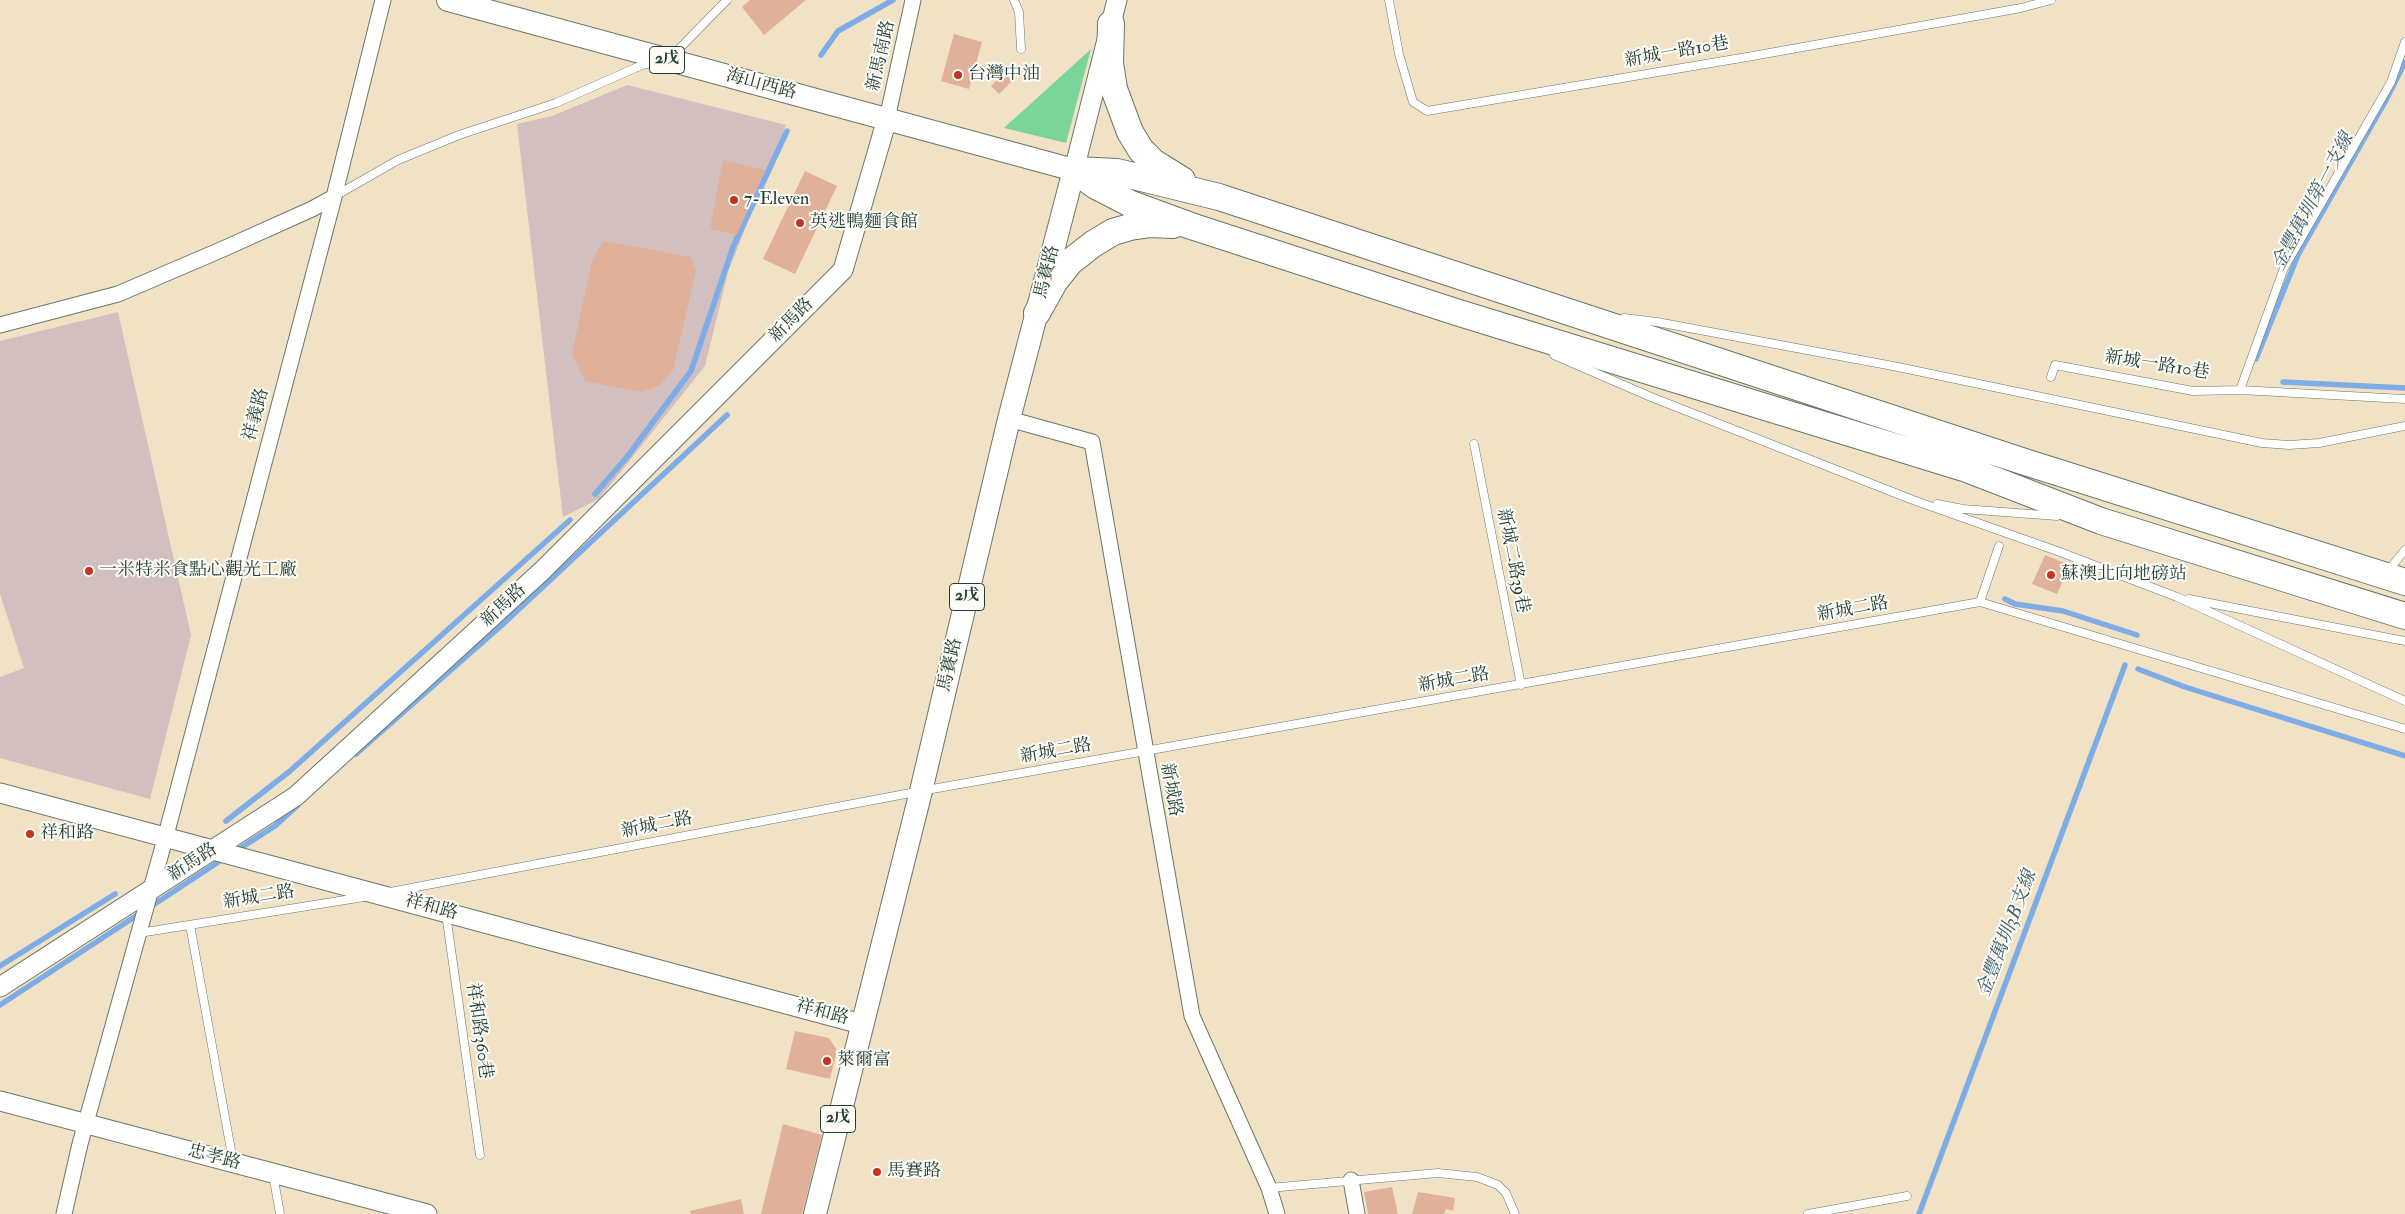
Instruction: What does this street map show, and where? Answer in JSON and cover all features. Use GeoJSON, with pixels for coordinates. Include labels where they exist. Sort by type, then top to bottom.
{"type":"FeatureCollection","features":[{"type":"Feature","properties":{"kind":"highway"},"geometry":{"type":"LineString","coordinates":[[1114,12],[1110,63],[1114,89],[1130,132],[1137,144],[1153,162],[1177,178],[1219,197]]}},
{"type":"Feature","properties":{"kind":"highway"},"geometry":{"type":"LineString","coordinates":[[1074,170],[1117,172],[1219,197],[1564,312],[2395,579]]}},
{"type":"Feature","properties":{"kind":"highway"},"geometry":{"type":"LineString","coordinates":[[1074,170],[1096,186],[1131,204],[1191,226],[1456,312],[1964,468],[2101,521],[2405,616]]}},
{"type":"Feature","properties":{"kind":"highway"},"geometry":{"type":"LineString","coordinates":[[1037,313],[1054,281],[1070,262],[1093,244],[1113,232],[1130,226],[1151,224],[1191,226]]}},
{"type":"Feature","properties":{"kind":"main road","name":"海山西路"},"geometry":{"type":"LineString","coordinates":[[448,0],[1074,170]]}},
{"type":"Feature","properties":{"kind":"main road","name":"馬賽路"},"geometry":{"type":"LineString","coordinates":[[815,1214],[921,791],[1010,419],[1074,170]]}},
{"type":"Feature","properties":{"kind":"street","name":"祥義路"},"geometry":{"type":"LineString","coordinates":[[64,1214],[80,1144],[87,1124],[137,933],[165,839],[334,197],[383,0]]}},
{"type":"Feature","properties":{"kind":"street","name":"新馬南路"},"geometry":{"type":"LineString","coordinates":[[887,119],[913,0]]}},
{"type":"Feature","properties":{"kind":"street","name":"馬賽路"},"geometry":{"type":"LineString","coordinates":[[1074,170],[1114,12]]}},
{"type":"Feature","properties":{"kind":"street","name":"新馬路"},"geometry":{"type":"LineString","coordinates":[[0,987],[296,796],[543,570],[844,270],[887,119]]}},
{"type":"Feature","properties":{"kind":"street"},"geometry":{"type":"LineString","coordinates":[[0,325],[118,294],[232,246],[334,197]]}},
{"type":"Feature","properties":{"kind":"street","name":"新城路"},"geometry":{"type":"LineString","coordinates":[[1010,419],[1092,442],[1144,752],[1192,1016],[1269,1188],[1277,1214]]}},
{"type":"Feature","properties":{"kind":"street","name":"祥和路"},"geometry":{"type":"LineString","coordinates":[[0,793],[165,839],[381,894],[862,1024]]}},
{"type":"Feature","properties":{"kind":"street","name":"忠孝路"},"geometry":{"type":"LineString","coordinates":[[0,1101],[427,1214]]}},
{"type":"Feature","properties":{"kind":"street"},"geometry":{"type":"LineString","coordinates":[[1351,1180],[1357,1214]]}},
{"type":"Feature","properties":{"kind":"lane"},"geometry":{"type":"LineString","coordinates":[[334,197],[398,160],[459,135],[556,103],[642,65],[668,60],[727,0]]}},
{"type":"Feature","properties":{"kind":"lane"},"geometry":{"type":"LineString","coordinates":[[1014,0],[1019,12],[1021,49]]}},
{"type":"Feature","properties":{"kind":"lane","name":"新城一路10巷"},"geometry":{"type":"LineString","coordinates":[[1389,0],[1399,54],[1412,102],[1427,111],[2021,8],[2051,0]]}},
{"type":"Feature","properties":{"kind":"lane"},"geometry":{"type":"LineString","coordinates":[[2405,42],[2391,82],[2284,268],[2240,390],[2405,399]]}},
{"type":"Feature","properties":{"kind":"lane"},"geometry":{"type":"LineString","coordinates":[[1456,312],[1526,343]]}},
{"type":"Feature","properties":{"kind":"lane"},"geometry":{"type":"LineString","coordinates":[[1564,312],[1610,317]]}},
{"type":"Feature","properties":{"kind":"lane"},"geometry":{"type":"LineString","coordinates":[[1619,318],[1656,322],[1893,366],[2262,443],[2290,445],[2320,443],[2405,426]]}},
{"type":"Feature","properties":{"kind":"lane"},"geometry":{"type":"LineString","coordinates":[[1544,350],[1650,397],[1913,500],[2060,552],[2177,597],[2405,702]]}},
{"type":"Feature","properties":{"kind":"lane","name":"新城一路10巷"},"geometry":{"type":"LineString","coordinates":[[2051,377],[2055,365],[2193,391],[2240,390]]}},
{"type":"Feature","properties":{"kind":"lane","name":"新城二路39巷"},"geometry":{"type":"LineString","coordinates":[[1474,444],[1521,685]]}},
{"type":"Feature","properties":{"kind":"lane"},"geometry":{"type":"LineString","coordinates":[[1913,500],[1963,509],[2045,514],[2101,521]]}},
{"type":"Feature","properties":{"kind":"lane"},"geometry":{"type":"LineString","coordinates":[[1999,546],[1980,602],[2405,728]]}},
{"type":"Feature","properties":{"kind":"lane"},"geometry":{"type":"LineString","coordinates":[[2395,579],[2405,550]]}},
{"type":"Feature","properties":{"kind":"lane"},"geometry":{"type":"LineString","coordinates":[[2177,597],[2405,641]]}},
{"type":"Feature","properties":{"kind":"lane","name":"新城二路"},"geometry":{"type":"LineString","coordinates":[[137,933],[381,894],[921,791],[1980,602]]}},
{"type":"Feature","properties":{"kind":"lane","name":"祥和路360巷"},"geometry":{"type":"LineString","coordinates":[[446,912],[480,1155]]}},
{"type":"Feature","properties":{"kind":"lane"},"geometry":{"type":"LineString","coordinates":[[190,925],[233,1162]]}},
{"type":"Feature","properties":{"kind":"lane"},"geometry":{"type":"LineString","coordinates":[[273,1173],[280,1214]]}},
{"type":"Feature","properties":{"kind":"lane"},"geometry":{"type":"LineString","coordinates":[[1269,1188],[1438,1173],[1477,1177],[1498,1185],[1506,1193],[1515,1214]]}},
{"type":"Feature","properties":{"kind":"lane"},"geometry":{"type":"LineString","coordinates":[[1808,1214],[1908,1196]]}},
{"type":"Feature","properties":{"kind":"shaded area"},"geometry":{"type":"Polygon","coordinates":[[[627,85],[786,125],[728,272],[705,366],[599,499],[563,517],[517,124],[552,116],[627,85]]]}},
{"type":"Feature","properties":{"kind":"shaded area","name":"一米特米食點心觀光工廠"},"geometry":{"type":"Polygon","coordinates":[[[118,312],[191,635],[150,799],[0,758],[0,677],[24,668],[0,594],[0,341],[118,312]]]}},
{"type":"Feature","properties":{"kind":"green space"},"geometry":{"type":"Polygon","coordinates":[[[1091,49],[1066,143],[1004,128],[1091,49]]]}},
{"type":"Feature","properties":{"kind":"building"},"geometry":{"type":"Polygon","coordinates":[[[750,0],[806,0],[764,35],[742,7],[750,0]]]}},
{"type":"Feature","properties":{"kind":"building"},"geometry":{"type":"Polygon","coordinates":[[[954,34],[982,42],[969,89],[941,81],[954,34]]]}},
{"type":"Feature","properties":{"kind":"building"},"geometry":{"type":"Polygon","coordinates":[[[1004,73],[1012,81],[999,94],[991,86],[1004,73]]]}},
{"type":"Feature","properties":{"kind":"building","name":"7-Eleven"},"geometry":{"type":"Polygon","coordinates":[[[723,160],[765,170],[737,235],[710,229],[723,160]]]}},
{"type":"Feature","properties":{"kind":"building","name":"英逃鴨麵食館"},"geometry":{"type":"Polygon","coordinates":[[[805,171],[837,186],[795,274],[763,259],[805,171]]]}},
{"type":"Feature","properties":{"kind":"building"},"geometry":{"type":"Polygon","coordinates":[[[603,241],[691,257],[696,271],[673,370],[659,386],[641,392],[585,381],[572,354],[592,261],[603,241]]]}},
{"type":"Feature","properties":{"kind":"building","name":"蘇澳北向地磅站"},"geometry":{"type":"Polygon","coordinates":[[[2045,555],[2070,565],[2057,594],[2032,584],[2045,555]]]}},
{"type":"Feature","properties":{"kind":"building"},"geometry":{"type":"Polygon","coordinates":[[[795,1031],[829,1038],[837,1050],[830,1079],[786,1069],[795,1031]]]}},
{"type":"Feature","properties":{"kind":"building"},"geometry":{"type":"Polygon","coordinates":[[[783,1124],[822,1135],[802,1214],[761,1214],[783,1124]]]}},
{"type":"Feature","properties":{"kind":"building"},"geometry":{"type":"Polygon","coordinates":[[[1392,1187],[1398,1214],[1368,1214],[1364,1192],[1392,1187]]]}},
{"type":"Feature","properties":{"kind":"building"},"geometry":{"type":"Polygon","coordinates":[[[1418,1192],[1455,1198],[1453,1211],[1446,1209],[1444,1214],[1412,1214],[1418,1192]]]}},
{"type":"Feature","properties":{"kind":"building"},"geometry":{"type":"Polygon","coordinates":[[[741,1199],[744,1214],[691,1214],[690,1211],[741,1199]]]}},
{"type":"Feature","properties":{"kind":"waterway"},"geometry":{"type":"LineString","coordinates":[[821,55],[838,31],[893,0]]}},
{"type":"Feature","properties":{"kind":"waterway","name":"金豐萬圳第一支線"},"geometry":{"type":"LineString","coordinates":[[2256,359],[2298,255],[2385,102],[2405,62]]}},
{"type":"Feature","properties":{"kind":"waterway"},"geometry":{"type":"LineString","coordinates":[[595,494],[627,457],[691,371],[733,247],[787,131]]}},
{"type":"Feature","properties":{"kind":"waterway"},"geometry":{"type":"LineString","coordinates":[[2283,382],[2405,388]]}},
{"type":"Feature","properties":{"kind":"waterway"},"geometry":{"type":"LineString","coordinates":[[356,754],[502,625],[727,415]]}},
{"type":"Feature","properties":{"kind":"waterway"},"geometry":{"type":"LineString","coordinates":[[226,821],[290,771],[570,520]]}},
{"type":"Feature","properties":{"kind":"waterway"},"geometry":{"type":"LineString","coordinates":[[2005,599],[2015,604],[2063,611],[2137,635]]}},
{"type":"Feature","properties":{"kind":"waterway","name":"金豐萬圳3B支線"},"geometry":{"type":"LineString","coordinates":[[1919,1214],[2125,665]]}},
{"type":"Feature","properties":{"kind":"waterway"},"geometry":{"type":"LineString","coordinates":[[2138,669],[2185,687],[2405,756]]}},
{"type":"Feature","properties":{"kind":"waterway"},"geometry":{"type":"LineString","coordinates":[[236,851],[275,826],[298,805]]}},
{"type":"Feature","properties":{"kind":"waterway"},"geometry":{"type":"LineString","coordinates":[[150,907],[226,857]]}},
{"type":"Feature","properties":{"kind":"waterway"},"geometry":{"type":"LineString","coordinates":[[0,966],[115,894]]}},
{"type":"Feature","properties":{"kind":"waterway"},"geometry":{"type":"LineString","coordinates":[[0,1005],[142,912]]}},
{"type":"Feature","properties":{"kind":"place","name":"台灣中油"},"geometry":{"type":"Point","coordinates":[958,75]}},
{"type":"Feature","properties":{"kind":"place","name":"7-Eleven"},"geometry":{"type":"Point","coordinates":[734,200]}},
{"type":"Feature","properties":{"kind":"place","name":"英逃鴨麵食館"},"geometry":{"type":"Point","coordinates":[800,223]}},
{"type":"Feature","properties":{"kind":"place","name":"一米特米食點心觀光工廠"},"geometry":{"type":"Point","coordinates":[89,571]}},
{"type":"Feature","properties":{"kind":"place","name":"蘇澳北向地磅站"},"geometry":{"type":"Point","coordinates":[2051,575]}},
{"type":"Feature","properties":{"kind":"place","name":"祥和路"},"geometry":{"type":"Point","coordinates":[30,834]}},
{"type":"Feature","properties":{"kind":"place","name":"萊爾富"},"geometry":{"type":"Point","coordinates":[827,1061]}},
{"type":"Feature","properties":{"kind":"place","name":"馬賽路"},"geometry":{"type":"Point","coordinates":[877,1172]}}]}
